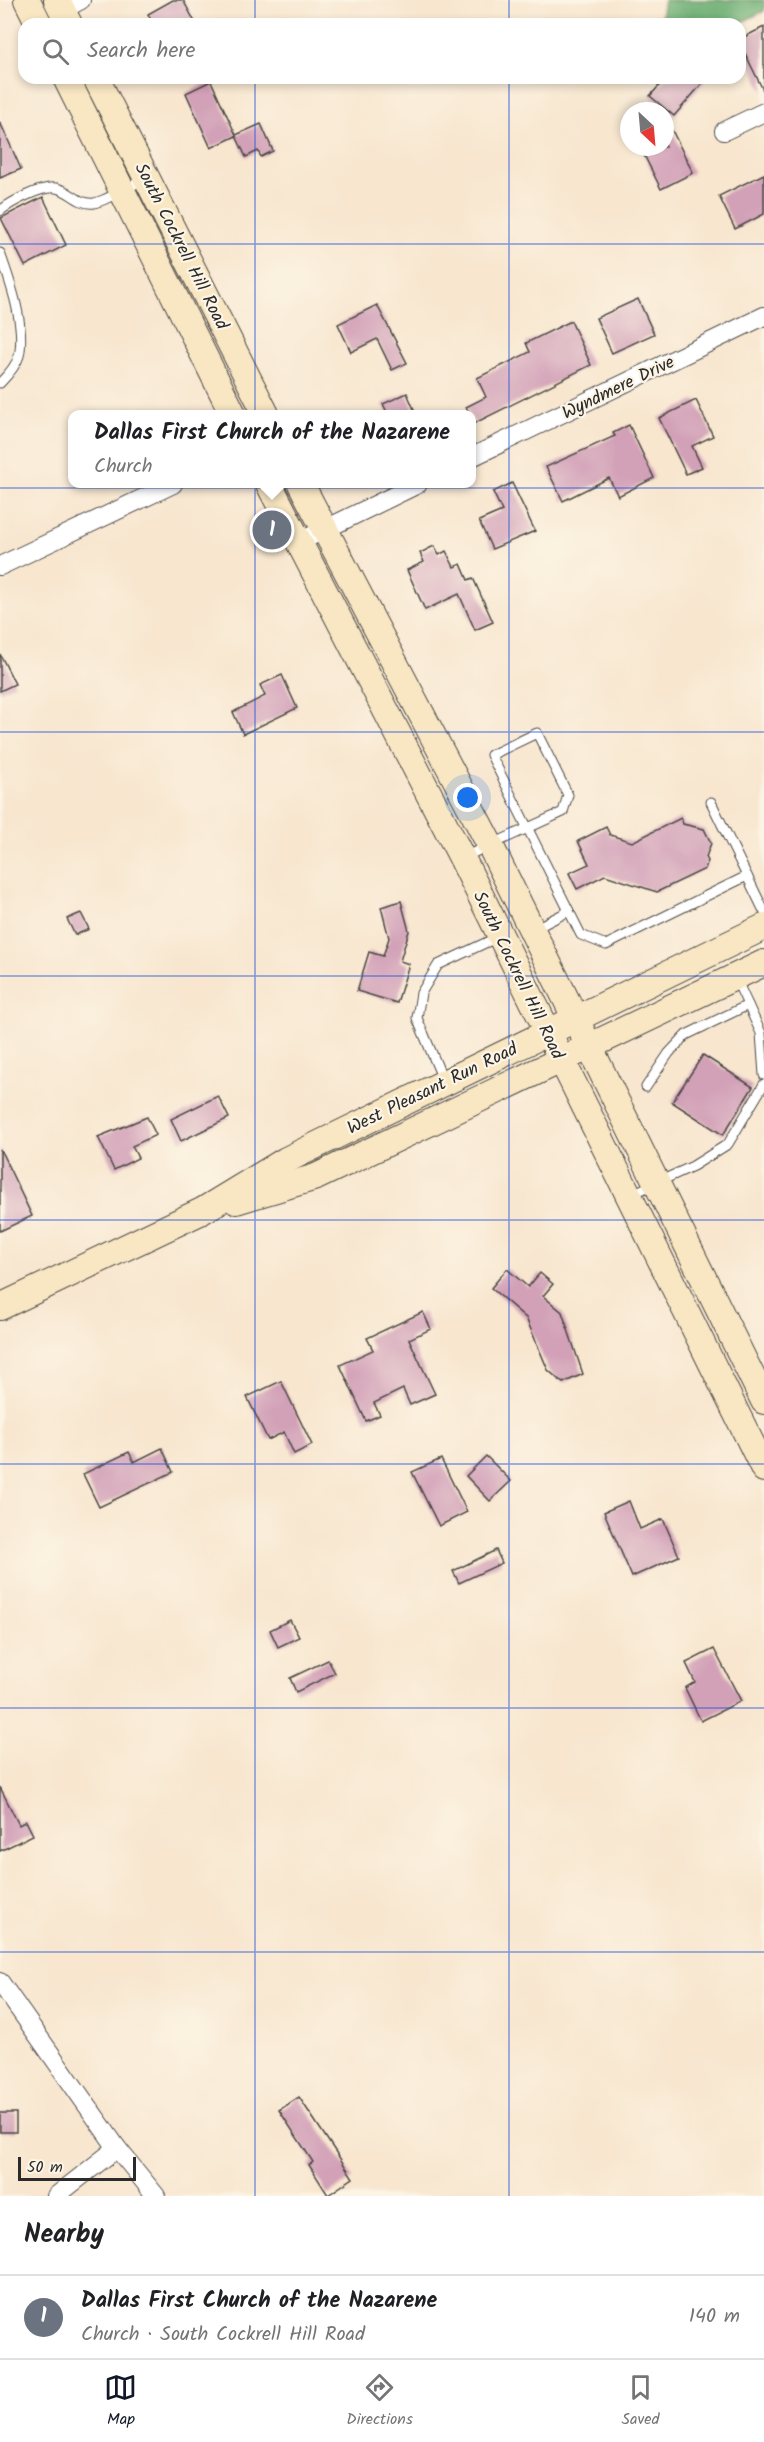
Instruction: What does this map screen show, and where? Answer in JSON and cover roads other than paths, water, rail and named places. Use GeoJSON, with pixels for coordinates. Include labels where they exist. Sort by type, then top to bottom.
{"type":"FeatureCollection","features":[{"type":"Feature","properties":{"kind":"main road"},"geometry":{"type":"LineString","coordinates":[[27,0],[36,18]]}},
{"type":"Feature","properties":{"kind":"main road","name":"South Cockrell Hill Road"},"geometry":{"type":"LineString","coordinates":[[69,84],[231,410]]}},
{"type":"Feature","properties":{"kind":"main road","name":"South Cockrell Hill Road"},"geometry":{"type":"LineString","coordinates":[[99,84],[264,410]]}},
{"type":"Feature","properties":{"kind":"main road","name":"South Cockrell Hill Road"},"geometry":{"type":"LineString","coordinates":[[272,488],[462,858],[764,1469]]}},
{"type":"Feature","properties":{"kind":"main road","name":"South Cockrell Hill Road"},"geometry":{"type":"LineString","coordinates":[[304,488],[533,930],[764,1401]]}},
{"type":"Feature","properties":{"kind":"main road","name":"West Pleasant Run Road"},"geometry":{"type":"LineString","coordinates":[[0,1306],[202,1211],[286,1160],[764,927]]}},
{"type":"Feature","properties":{"kind":"main road","name":"West Pleasant Run Road"},"geometry":{"type":"LineString","coordinates":[[202,1211],[316,1177],[764,963]]}},
{"type":"Feature","properties":{"kind":"street"},"geometry":{"type":"LineString","coordinates":[[724,131],[764,112]]}},
{"type":"Feature","properties":{"kind":"street","name":"Wyndmere Drive"},"geometry":{"type":"LineString","coordinates":[[476,455],[764,316]]}},
{"type":"Feature","properties":{"kind":"street"},"geometry":{"type":"LineString","coordinates":[[0,566],[163,488]]}},
{"type":"Feature","properties":{"kind":"street"},"geometry":{"type":"LineString","coordinates":[[299,542],[408,488]]}},
{"type":"Feature","properties":{"kind":"street"},"geometry":{"type":"LineString","coordinates":[[0,1982],[117,2148],[156,2196]]}},
{"type":"Feature","properties":{"kind":"street"},"geometry":{"type":"LineString","coordinates":[[56,2196],[117,2148]]}},
{"type":"Feature","properties":{"kind":"lane"},"geometry":{"type":"LineString","coordinates":[[0,211],[28,195],[56,188],[77,200],[95,203],[147,178]]}},
{"type":"Feature","properties":{"kind":"lane"},"geometry":{"type":"LineString","coordinates":[[0,253],[10,280],[20,342],[18,357],[12,369],[0,383]]}},
{"type":"Feature","properties":{"kind":"lane"},"geometry":{"type":"LineString","coordinates":[[462,858],[528,829],[563,812],[568,795],[537,733],[491,755],[528,829],[581,935],[606,945],[747,876]]}},
{"type":"Feature","properties":{"kind":"lane"},"geometry":{"type":"LineString","coordinates":[[711,802],[764,911]]}},
{"type":"Feature","properties":{"kind":"lane"},"geometry":{"type":"LineString","coordinates":[[533,930],[569,911]]}},
{"type":"Feature","properties":{"kind":"lane"},"geometry":{"type":"LineString","coordinates":[[444,1082],[417,1018],[421,993],[438,965],[500,936]]}},
{"type":"Feature","properties":{"kind":"lane"},"geometry":{"type":"LineString","coordinates":[[735,977],[761,1033],[764,1075]]}},
{"type":"Feature","properties":{"kind":"lane"},"geometry":{"type":"LineString","coordinates":[[646,1087],[669,1053],[686,1035],[748,1005]]}},
{"type":"Feature","properties":{"kind":"lane"},"geometry":{"type":"LineString","coordinates":[[629,1196],[693,1166],[728,1144],[764,1084]]}},
{"type":"Feature","properties":{"kind":"place","name":"Dallas First Church of the Nazarene"},"geometry":{"type":"Point","coordinates":[272,530]}}]}
